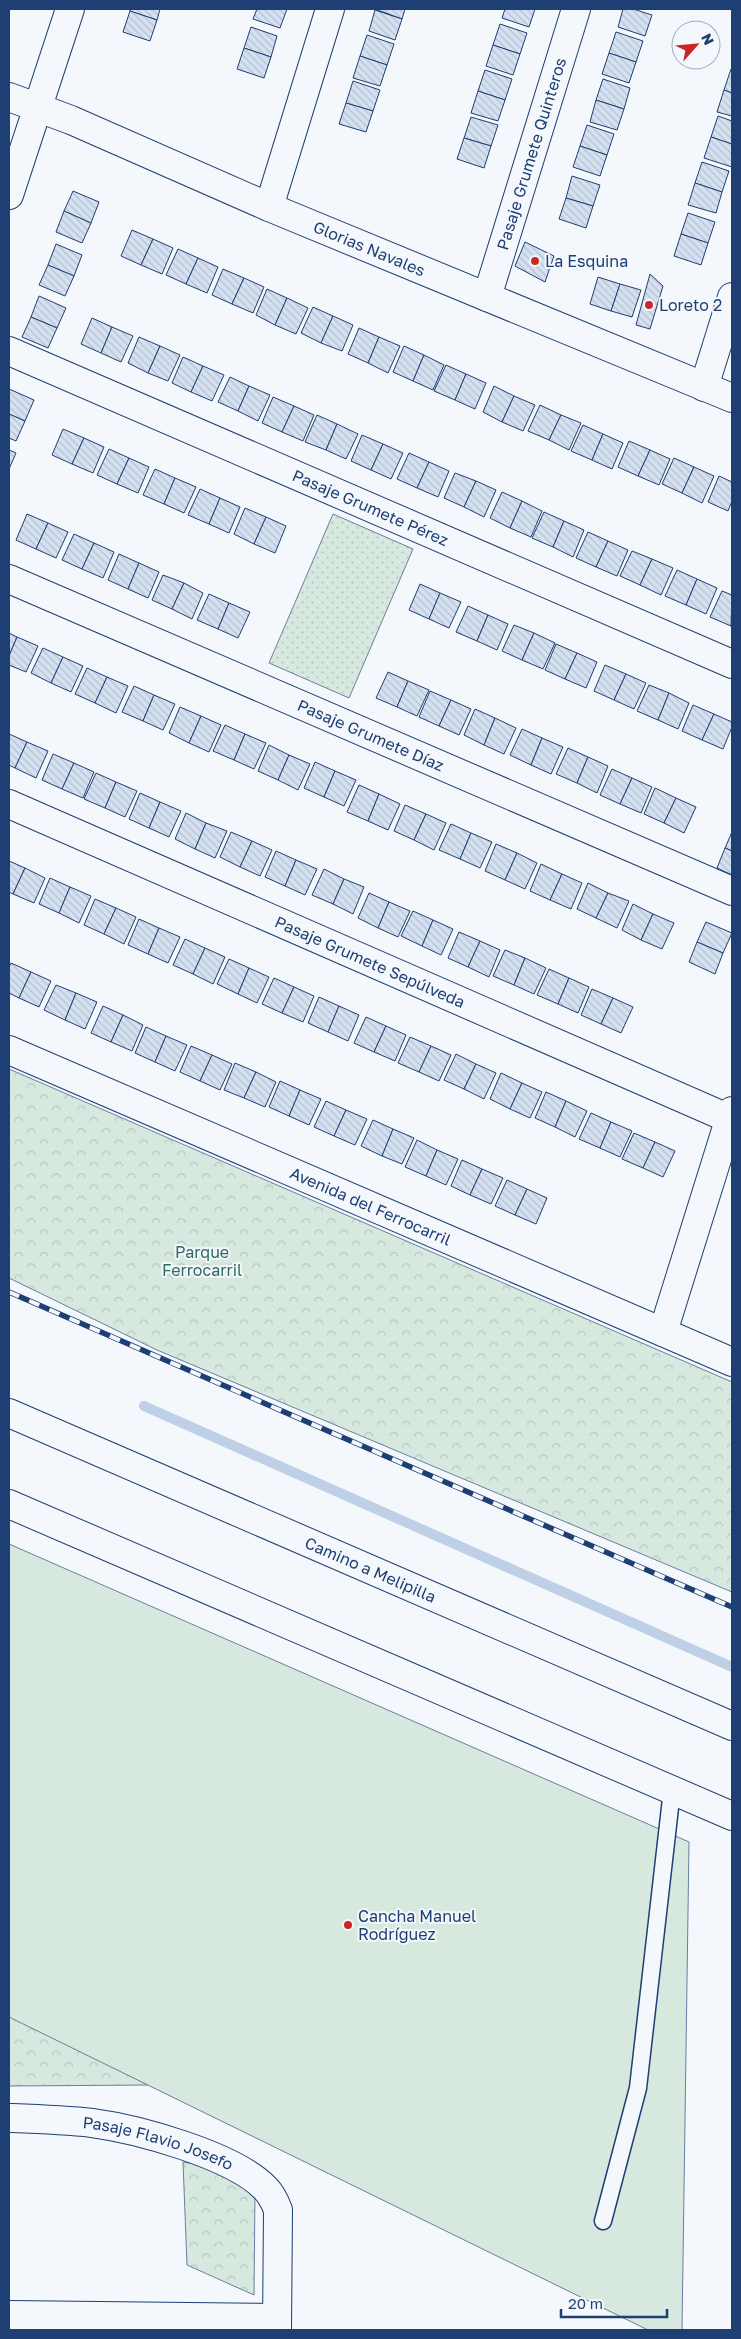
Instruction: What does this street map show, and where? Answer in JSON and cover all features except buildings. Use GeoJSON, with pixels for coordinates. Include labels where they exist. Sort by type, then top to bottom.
{"type":"FeatureCollection","features":[{"type":"Feature","properties":{"kind":"street"},"geometry":{"type":"LineString","coordinates":[[9,195],[70,9]]}},
{"type":"Feature","properties":{"kind":"street"},"geometry":{"type":"LineString","coordinates":[[269,207],[330,9]]}},
{"type":"Feature","properties":{"kind":"street","name":"Pasaje Grumete Quinteros"},"geometry":{"type":"LineString","coordinates":[[486,298],[576,9]]}},
{"type":"Feature","properties":{"kind":"street","name":"Glorias Navales"},"geometry":{"type":"LineString","coordinates":[[9,97],[38,107],[486,298],[732,398]]}},
{"type":"Feature","properties":{"kind":"street"},"geometry":{"type":"LineString","coordinates":[[704,387],[732,297]]}},
{"type":"Feature","properties":{"kind":"street","name":"Pasaje Grumete Pérez"},"geometry":{"type":"LineString","coordinates":[[9,351],[732,664]]}},
{"type":"Feature","properties":{"kind":"street","name":"Pasaje Grumete Díaz"},"geometry":{"type":"LineString","coordinates":[[9,579],[732,891]]}},
{"type":"Feature","properties":{"kind":"street","name":"Pasaje Grumete Sepúlveda"},"geometry":{"type":"LineString","coordinates":[[9,804],[731,1115]]}},
{"type":"Feature","properties":{"kind":"street","name":"Avenida del Ferrocarril"},"geometry":{"type":"LineString","coordinates":[[9,1050],[732,1362]]}},
{"type":"Feature","properties":{"kind":"street"},"geometry":{"type":"LineString","coordinates":[[663,1332],[731,1115]]}},
{"type":"Feature","properties":{"kind":"street","name":"Camino a Melipilla"},"geometry":{"type":"LineString","coordinates":[[9,1413],[732,1726]]}},
{"type":"Feature","properties":{"kind":"street"},"geometry":{"type":"LineString","coordinates":[[9,1504],[732,1816]]}},
{"type":"Feature","properties":{"kind":"street","name":"Pasaje Flavio Josefo"},"geometry":{"type":"LineString","coordinates":[[9,2118],[65,2121],[119,2127],[182,2145],[253,2178],[270,2194],[278,2210],[277,2324]]}},
{"type":"Feature","properties":{"kind":"street"},"geometry":{"type":"LineString","coordinates":[[9,2315],[277,2324]]}},
{"type":"Feature","properties":{"kind":"lane"},"geometry":{"type":"LineString","coordinates":[[603,2221],[638,2088],[672,1790]]}},
{"type":"Feature","properties":{"kind":"green space"},"geometry":{"type":"Polygon","coordinates":[[[333,514],[413,549],[349,698],[269,663],[333,514]]]}},
{"type":"Feature","properties":{"kind":"green space","name":"Parque Ferrocarril"},"geometry":{"type":"Polygon","coordinates":[[[9,1069],[732,1382],[732,1592],[157,1350],[9,1278],[9,1069]]]}},
{"type":"Feature","properties":{"kind":"green space","name":"Cancha Manuel Rodríguez"},"geometry":{"type":"Polygon","coordinates":[[[9,1544],[689,1842],[682,2330],[648,2330],[9,2017],[9,1544]]]}},
{"type":"Feature","properties":{"kind":"green space"},"geometry":{"type":"Polygon","coordinates":[[[9,2009],[148,2085],[9,2086],[9,2009]]]}},
{"type":"Feature","properties":{"kind":"green space"},"geometry":{"type":"Polygon","coordinates":[[[183,2162],[230,2170],[255,2191],[254,2295],[187,2265],[183,2162]]]}},
{"type":"Feature","properties":{"kind":"waterway"},"geometry":{"type":"LineString","coordinates":[[144,1406],[732,1667]]}},
{"type":"Feature","properties":{"kind":"railway"},"geometry":{"type":"LineString","coordinates":[[9,1292],[732,1607]]}},
{"type":"Feature","properties":{"kind":"place","name":"La Esquina"},"geometry":{"type":"Point","coordinates":[535,261]}},
{"type":"Feature","properties":{"kind":"place","name":"Loreto 2"},"geometry":{"type":"Point","coordinates":[649,305]}},
{"type":"Feature","properties":{"kind":"place","name":"Cancha Manuel Rodríguez"},"geometry":{"type":"Point","coordinates":[348,1925]}}]}
